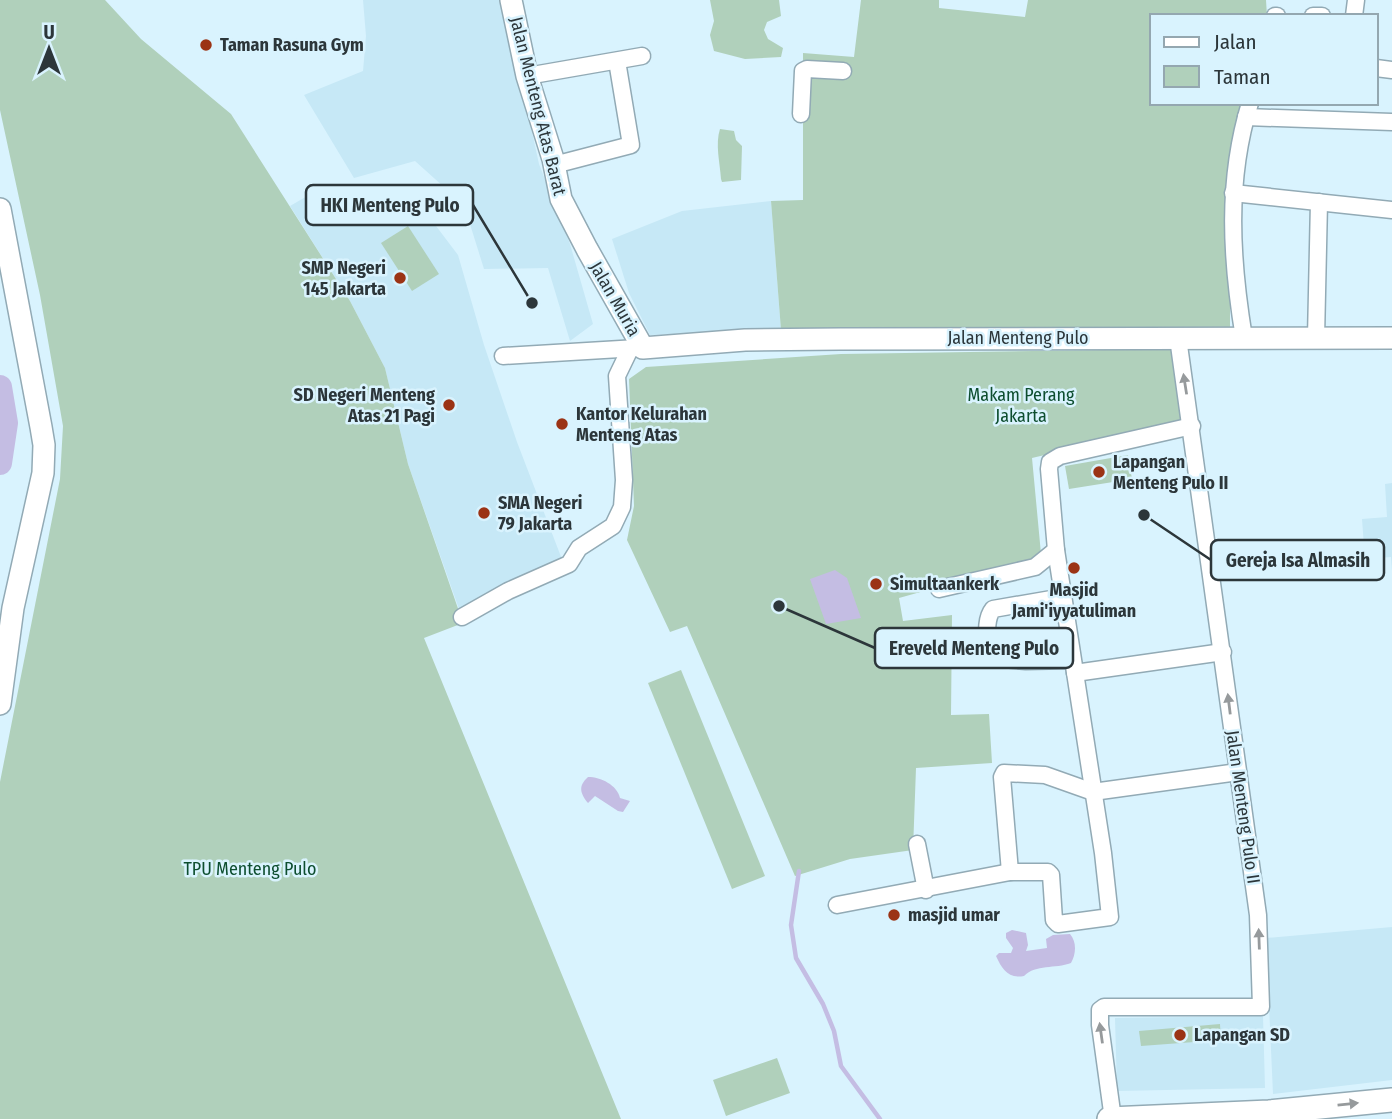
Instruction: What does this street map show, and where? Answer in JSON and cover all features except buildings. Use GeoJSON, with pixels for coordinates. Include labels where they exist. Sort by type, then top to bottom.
{"type":"FeatureCollection","features":[{"type":"Feature","properties":{"kind":"main road"},"geometry":{"type":"LineString","coordinates":[[1111,1119],[1269,1112],[1392,1100]]}},
{"type":"Feature","properties":{"kind":"street","name":"Jalan Menteng Atas Barat"},"geometry":{"type":"LineString","coordinates":[[512,0],[527,76],[554,164],[561,200],[587,249]]}},
{"type":"Feature","properties":{"kind":"street"},"geometry":{"type":"LineString","coordinates":[[527,76],[642,56]]}},
{"type":"Feature","properties":{"kind":"street"},"geometry":{"type":"LineString","coordinates":[[554,164],[631,145],[617,61]]}},
{"type":"Feature","properties":{"kind":"street"},"geometry":{"type":"LineString","coordinates":[[801,114],[803,71],[843,71]]}},
{"type":"Feature","properties":{"kind":"street"},"geometry":{"type":"LineString","coordinates":[[1244,338],[1236,289],[1233,193],[1235,166],[1248,110],[1392,122]]}},
{"type":"Feature","properties":{"kind":"street"},"geometry":{"type":"LineString","coordinates":[[1233,193],[1392,210]]}},
{"type":"Feature","properties":{"kind":"street"},"geometry":{"type":"LineString","coordinates":[[1316,338],[1319,202]]}},
{"type":"Feature","properties":{"kind":"street"},"geometry":{"type":"LineString","coordinates":[[0,209],[41,427],[44,460],[13,608],[0,704]]}},
{"type":"Feature","properties":{"kind":"street","name":"Jalan Muria"},"geometry":{"type":"LineString","coordinates":[[587,249],[637,348]]}},
{"type":"Feature","properties":{"kind":"street","name":"Jalan Menteng Pulo II"},"geometry":{"type":"LineString","coordinates":[[1111,1119],[1100,1026],[1100,1010],[1104,1007],[1261,1007],[1258,915],[1178,338]]}},
{"type":"Feature","properties":{"kind":"street","name":"Jalan Menteng Pulo"},"geometry":{"type":"LineString","coordinates":[[637,348],[745,340],[1392,338]]}},
{"type":"Feature","properties":{"kind":"street"},"geometry":{"type":"LineString","coordinates":[[511,356],[637,348]]}},
{"type":"Feature","properties":{"kind":"street"},"geometry":{"type":"LineString","coordinates":[[462,617],[508,592],[569,565],[579,548],[612,526],[622,507],[624,480],[617,376],[637,348]]}},
{"type":"Feature","properties":{"kind":"street"},"geometry":{"type":"LineString","coordinates":[[837,905],[1010,872],[1048,872],[1051,875],[1054,920],[1058,924],[1110,917],[1056,550],[1050,462],[1060,456],[1192,426]]}},
{"type":"Feature","properties":{"kind":"street"},"geometry":{"type":"LineString","coordinates":[[939,589],[1035,567],[1056,550]]}},
{"type":"Feature","properties":{"kind":"street"},"geometry":{"type":"LineString","coordinates":[[1063,597],[993,609],[988,619],[990,658],[1073,667],[1223,652]]}},
{"type":"Feature","properties":{"kind":"street"},"geometry":{"type":"LineString","coordinates":[[1010,872],[1002,774],[1045,775],[1093,792],[1238,772]]}},
{"type":"Feature","properties":{"kind":"street"},"geometry":{"type":"LineString","coordinates":[[917,844],[926,890]]}},
{"type":"Feature","properties":{"kind":"shaded area"},"geometry":{"type":"Polygon","coordinates":[[[363,0],[499,0],[517,63],[539,164],[570,244],[593,324],[570,341],[548,268],[484,269],[464,205],[415,161],[354,178],[304,95],[363,71],[366,36],[363,0]]]}},
{"type":"Feature","properties":{"kind":"shaded area"},"geometry":{"type":"Polygon","coordinates":[[[321,188],[408,189],[458,255],[484,345],[517,442],[563,562],[459,609],[408,464],[385,368],[350,301],[290,206],[321,188]]]}},
{"type":"Feature","properties":{"kind":"shaded area"},"geometry":{"type":"Polygon","coordinates":[[[771,201],[781,330],[650,335],[629,293],[612,239],[682,211],[771,201]]]}},
{"type":"Feature","properties":{"kind":"shaded area"},"geometry":{"type":"Polygon","coordinates":[[[1392,483],[1392,571],[1391,557],[1365,559],[1362,519],[1387,517],[1385,484],[1392,483]]]}},
{"type":"Feature","properties":{"kind":"shaded area"},"geometry":{"type":"Polygon","coordinates":[[[835,570],[847,578],[861,618],[826,624],[810,579],[835,570]]]}},
{"type":"Feature","properties":{"kind":"shaded area"},"geometry":{"type":"Polygon","coordinates":[[[588,777],[608,783],[616,789],[620,798],[630,801],[623,812],[595,796],[588,803],[581,790],[588,777]]]}},
{"type":"Feature","properties":{"kind":"shaded area"},"geometry":{"type":"Polygon","coordinates":[[[1392,927],[1392,1080],[1273,1094],[1266,938],[1392,927]]]}},
{"type":"Feature","properties":{"kind":"shaded area"},"geometry":{"type":"Polygon","coordinates":[[[1012,930],[1026,933],[1026,951],[1047,948],[1046,939],[1053,935],[1070,934],[1075,948],[1071,963],[1040,968],[1024,976],[1010,974],[1003,969],[996,956],[999,953],[1011,953],[1013,948],[1006,938],[1006,933],[1012,930]]]}},
{"type":"Feature","properties":{"kind":"shaded area"},"geometry":{"type":"Polygon","coordinates":[[[1263,1016],[1265,1088],[1117,1091],[1115,1018],[1263,1016]]]}},
{"type":"Feature","properties":{"kind":"green space","name":"TPU Menteng Pulo"},"geometry":{"type":"Polygon","coordinates":[[[0,0],[105,0],[141,39],[231,114],[350,301],[385,368],[408,464],[463,623],[424,638],[621,1119],[0,1119],[0,782],[60,479],[63,426],[40,295],[0,110],[0,0]]]}},
{"type":"Feature","properties":{"kind":"green space"},"geometry":{"type":"Polygon","coordinates":[[[710,0],[779,0],[781,16],[767,22],[764,30],[768,39],[783,48],[781,57],[745,59],[714,51],[710,35],[714,21],[710,0]]]}},
{"type":"Feature","properties":{"kind":"green space"},"geometry":{"type":"Polygon","coordinates":[[[861,0],[939,0],[939,8],[1025,17],[1028,0],[1266,0],[1267,14],[1150,14],[1150,105],[1248,105],[1230,160],[1230,327],[781,330],[771,201],[803,200],[803,53],[854,57],[861,0]]]}},
{"type":"Feature","properties":{"kind":"green space"},"geometry":{"type":"Polygon","coordinates":[[[720,129],[734,131],[736,140],[742,146],[741,180],[722,182],[718,147],[720,129]]]}},
{"type":"Feature","properties":{"kind":"green space"},"geometry":{"type":"Polygon","coordinates":[[[408,226],[439,274],[412,291],[381,243],[408,226]]]}},
{"type":"Feature","properties":{"kind":"green space","name":"Makam Perang Jakarta"},"geometry":{"type":"Polygon","coordinates":[[[1173,349],[1184,422],[1032,458],[1041,554],[1031,561],[899,598],[903,621],[952,615],[951,715],[989,714],[992,763],[916,768],[913,850],[850,859],[795,876],[687,626],[670,632],[627,540],[634,506],[629,379],[646,367],[841,354],[1173,349]]]}},
{"type":"Feature","properties":{"kind":"green space","name":"Lapangan Menteng Pulo II"},"geometry":{"type":"Polygon","coordinates":[[[1128,455],[1132,479],[1069,489],[1065,466],[1128,455]]]}},
{"type":"Feature","properties":{"kind":"green space"},"geometry":{"type":"Polygon","coordinates":[[[681,670],[765,876],[732,889],[648,683],[681,670]]]}},
{"type":"Feature","properties":{"kind":"green space","name":"Lapangan SD"},"geometry":{"type":"Polygon","coordinates":[[[1220,1024],[1221,1040],[1141,1046],[1139,1031],[1220,1024]]]}},
{"type":"Feature","properties":{"kind":"green space"},"geometry":{"type":"Polygon","coordinates":[[[777,1058],[790,1093],[726,1116],[713,1080],[777,1058]]]}},
{"type":"Feature","properties":{"kind":"waterway"},"geometry":{"type":"LineString","coordinates":[[0,387],[6,423],[0,463]]}},
{"type":"Feature","properties":{"kind":"waterway"},"geometry":{"type":"LineString","coordinates":[[799,871],[791,925],[796,958],[823,1004],[834,1031],[841,1066],[880,1119]]}},
{"type":"Feature","properties":{"kind":"place","name":"Taman Rasuna Gym"},"geometry":{"type":"Point","coordinates":[206,45]}},
{"type":"Feature","properties":{"kind":"place","name":"SMP Negeri 145 Jakarta"},"geometry":{"type":"Point","coordinates":[400,278]}},
{"type":"Feature","properties":{"kind":"place","name":"HKI Menteng Pulo"},"geometry":{"type":"Point","coordinates":[532,303]}},
{"type":"Feature","properties":{"kind":"place","name":"SD Negeri Menteng Atas 21 Pagi"},"geometry":{"type":"Point","coordinates":[449,405]}},
{"type":"Feature","properties":{"kind":"place","name":"Kantor Kelurahan Menteng Atas"},"geometry":{"type":"Point","coordinates":[562,424]}},
{"type":"Feature","properties":{"kind":"place","name":"Lapangan Menteng Pulo II"},"geometry":{"type":"Point","coordinates":[1099,472]}},
{"type":"Feature","properties":{"kind":"place","name":"SMA Negeri 79 Jakarta"},"geometry":{"type":"Point","coordinates":[484,513]}},
{"type":"Feature","properties":{"kind":"place","name":"Gereja Isa Almasih"},"geometry":{"type":"Point","coordinates":[1144,515]}},
{"type":"Feature","properties":{"kind":"place","name":"Masjid Jami'iyyatuliman"},"geometry":{"type":"Point","coordinates":[1074,568]}},
{"type":"Feature","properties":{"kind":"place","name":"Simultaankerk"},"geometry":{"type":"Point","coordinates":[876,584]}},
{"type":"Feature","properties":{"kind":"place","name":"Ereveld Menteng Pulo"},"geometry":{"type":"Point","coordinates":[779,606]}},
{"type":"Feature","properties":{"kind":"place","name":"masjid umar"},"geometry":{"type":"Point","coordinates":[894,915]}},
{"type":"Feature","properties":{"kind":"place","name":"Lapangan SD"},"geometry":{"type":"Point","coordinates":[1180,1035]}}]}
